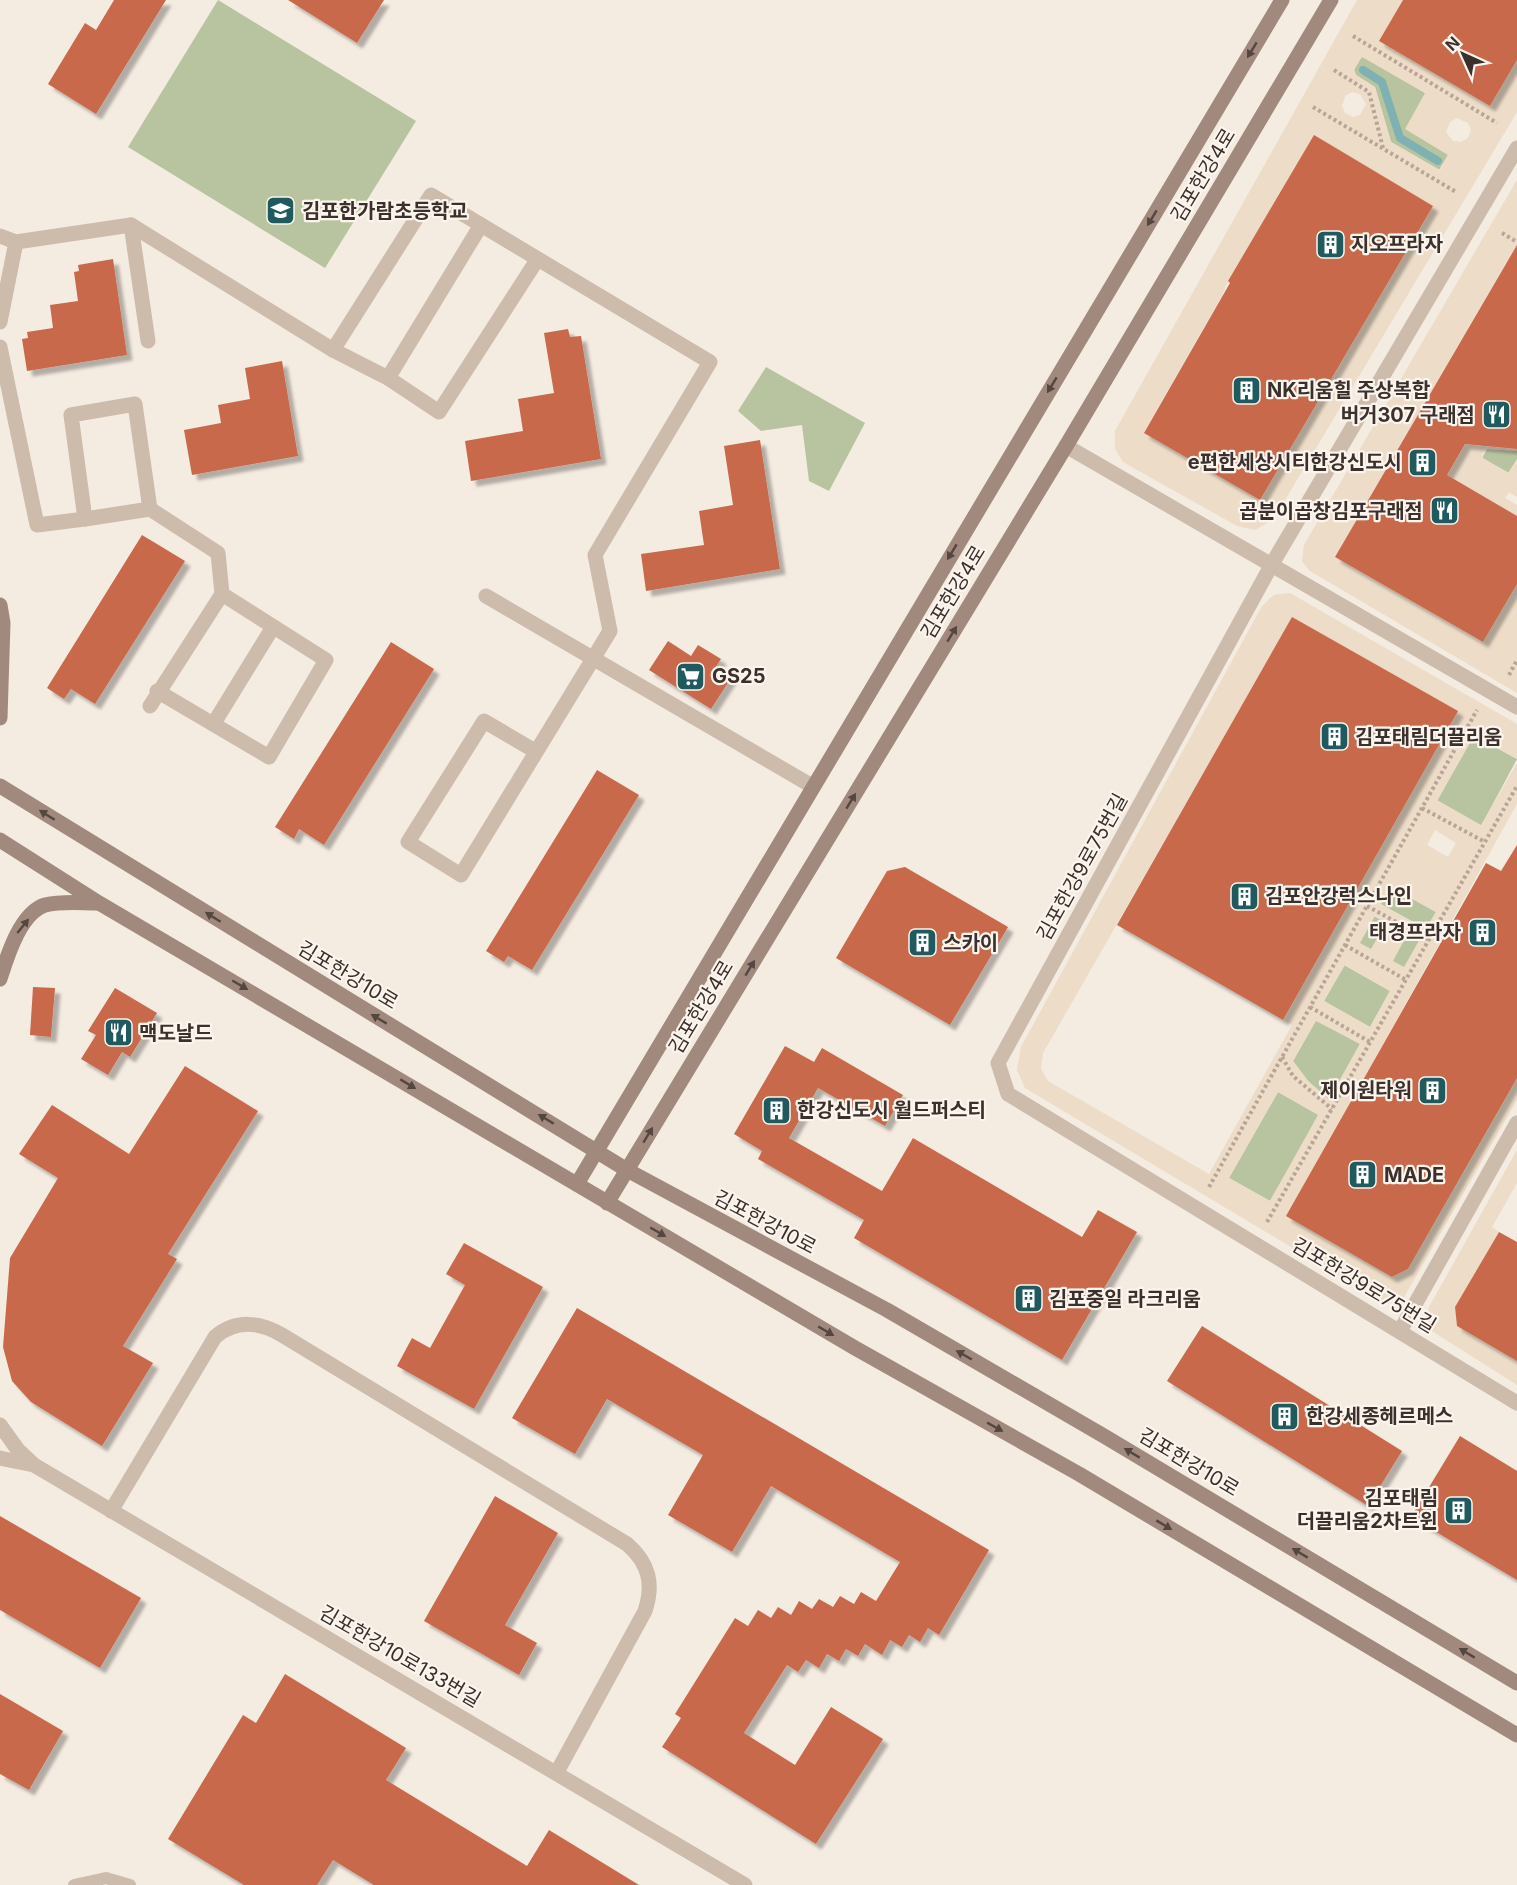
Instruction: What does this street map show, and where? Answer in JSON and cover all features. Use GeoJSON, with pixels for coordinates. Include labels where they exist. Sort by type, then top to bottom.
{"type":"FeatureCollection","features":[{"type":"Feature","properties":{"kind":"street","name":"김포한강4로"},"geometry":{"type":"LineString","coordinates":[[577,1184],[1282,0]]}},
{"type":"Feature","properties":{"kind":"street","name":"김포한강4로"},"geometry":{"type":"LineString","coordinates":[[607,1203],[1066,446],[1331,0]]}},
{"type":"Feature","properties":{"kind":"street","name":"김포한강9로75번길"},"geometry":{"type":"LineString","coordinates":[[1517,148],[1272,564],[998,1064],[1008,1094],[1517,1403]]}},
{"type":"Feature","properties":{"kind":"street"},"geometry":{"type":"LineString","coordinates":[[333,350],[431,195],[710,362],[595,555],[610,631],[461,875],[408,842],[484,720],[535,751]]}},
{"type":"Feature","properties":{"kind":"street"},"geometry":{"type":"LineString","coordinates":[[131,225],[148,341]]}},
{"type":"Feature","properties":{"kind":"street"},"geometry":{"type":"LineString","coordinates":[[0,236],[16,242],[131,225],[333,350],[388,378],[439,412],[537,260]]}},
{"type":"Feature","properties":{"kind":"street"},"geometry":{"type":"LineString","coordinates":[[388,378],[481,225]]}},
{"type":"Feature","properties":{"kind":"street"},"geometry":{"type":"LineString","coordinates":[[0,322],[16,242]]}},
{"type":"Feature","properties":{"kind":"street"},"geometry":{"type":"LineString","coordinates":[[0,347],[38,525],[150,510],[218,553],[222,594],[157,691],[150,706]]}},
{"type":"Feature","properties":{"kind":"street"},"geometry":{"type":"LineString","coordinates":[[85,519],[71,415],[135,404],[150,510]]}},
{"type":"Feature","properties":{"kind":"street"},"geometry":{"type":"LineString","coordinates":[[1066,446],[1517,707]]}},
{"type":"Feature","properties":{"kind":"street"},"geometry":{"type":"LineString","coordinates":[[157,691],[269,756],[326,660],[222,594]]}},
{"type":"Feature","properties":{"kind":"street"},"geometry":{"type":"LineString","coordinates":[[486,596],[812,786]]}},
{"type":"Feature","properties":{"kind":"street"},"geometry":{"type":"LineString","coordinates":[[0,605],[3,646],[0,718]]}},
{"type":"Feature","properties":{"kind":"street"},"geometry":{"type":"LineString","coordinates":[[214,723],[273,627]]}},
{"type":"Feature","properties":{"kind":"street","name":"김포한강10로"},"geometry":{"type":"LineString","coordinates":[[0,786],[627,1170],[887,1310],[1517,1683]]}},
{"type":"Feature","properties":{"kind":"street"},"geometry":{"type":"LineString","coordinates":[[0,840],[99,903],[607,1203],[855,1348],[1079,1474],[1517,1735]]}},
{"type":"Feature","properties":{"kind":"street"},"geometry":{"type":"LineString","coordinates":[[0,979],[12,941],[25,923],[43,906],[63,903],[99,903]]}},
{"type":"Feature","properties":{"kind":"street"},"geometry":{"type":"LineString","coordinates":[[1400,1330],[1517,1123]]}},
{"type":"Feature","properties":{"kind":"street"},"geometry":{"type":"LineString","coordinates":[[111,1511],[215,1337],[223,1330],[245,1323],[269,1327],[627,1544],[638,1554],[650,1579],[651,1589],[645,1611],[557,1772]]}},
{"type":"Feature","properties":{"kind":"street"},"geometry":{"type":"LineString","coordinates":[[0,1425],[18,1450],[34,1465]]}},
{"type":"Feature","properties":{"kind":"street"},"geometry":{"type":"LineString","coordinates":[[0,1458],[34,1465]]}},
{"type":"Feature","properties":{"kind":"street","name":"김포한강10로133번길"},"geometry":{"type":"LineString","coordinates":[[34,1465],[745,1885]]}},
{"type":"Feature","properties":{"kind":"lane"},"geometry":{"type":"LineString","coordinates":[[74,1885],[106,1878],[130,1885]]}},
{"type":"Feature","properties":{"kind":"path"},"geometry":{"type":"LineString","coordinates":[[1353,36],[1497,123]]}},
{"type":"Feature","properties":{"kind":"path"},"geometry":{"type":"LineString","coordinates":[[1334,70],[1369,92],[1383,149]]}},
{"type":"Feature","properties":{"kind":"path"},"geometry":{"type":"LineString","coordinates":[[1313,107],[1456,192]]}},
{"type":"Feature","properties":{"kind":"path"},"geometry":{"type":"LineString","coordinates":[[1502,233],[1517,242]]}},
{"type":"Feature","properties":{"kind":"path"},"geometry":{"type":"LineString","coordinates":[[1509,675],[1517,660]]}},
{"type":"Feature","properties":{"kind":"path"},"geometry":{"type":"LineString","coordinates":[[1209,1187],[1477,710]]}},
{"type":"Feature","properties":{"kind":"path"},"geometry":{"type":"LineString","coordinates":[[1267,1222],[1517,786]]}},
{"type":"Feature","properties":{"kind":"path"},"geometry":{"type":"LineString","coordinates":[[1422,808],[1485,842]]}},
{"type":"Feature","properties":{"kind":"path"},"geometry":{"type":"LineString","coordinates":[[1367,906],[1429,940]]}},
{"type":"Feature","properties":{"kind":"path"},"geometry":{"type":"LineString","coordinates":[[1345,945],[1406,980]]}},
{"type":"Feature","properties":{"kind":"path"},"geometry":{"type":"LineString","coordinates":[[1310,1007],[1370,1042]]}},
{"type":"Feature","properties":{"kind":"path"},"geometry":{"type":"LineString","coordinates":[[1282,1057],[1293,1076],[1332,1109]]}},
{"type":"Feature","properties":{"kind":"green space"},"geometry":{"type":"Polygon","coordinates":[[[218,0],[416,121],[325,268],[128,147],[218,0]]]}},
{"type":"Feature","properties":{"kind":"green space"},"geometry":{"type":"Polygon","coordinates":[[[1362,56],[1425,93],[1448,155],[1439,170],[1391,142],[1375,87],[1356,75],[1354,70],[1362,56]],[[1362,69],[1381,82],[1400,139],[1438,161],[1402,138],[1383,81],[1362,69]]]}},
{"type":"Feature","properties":{"kind":"green space"},"geometry":{"type":"Polygon","coordinates":[[[766,367],[865,423],[829,491],[809,481],[802,425],[761,431],[738,411],[766,367]]]}},
{"type":"Feature","properties":{"kind":"green space"},"geometry":{"type":"Polygon","coordinates":[[[1487,449],[1517,451],[1517,459],[1509,473],[1482,458],[1487,449]]]}},
{"type":"Feature","properties":{"kind":"green space"},"geometry":{"type":"Polygon","coordinates":[[[1474,735],[1517,759],[1481,826],[1437,801],[1474,735]]]}},
{"type":"Feature","properties":{"kind":"green space"},"geometry":{"type":"Polygon","coordinates":[[[1390,886],[1436,912],[1426,929],[1380,904],[1390,886]]]}},
{"type":"Feature","properties":{"kind":"green space"},"geometry":{"type":"Polygon","coordinates":[[[1374,916],[1386,923],[1371,950],[1359,943],[1374,916]]]}},
{"type":"Feature","properties":{"kind":"green space"},"geometry":{"type":"Polygon","coordinates":[[[1407,934],[1419,941],[1404,968],[1392,961],[1407,934]]]}},
{"type":"Feature","properties":{"kind":"green space"},"geometry":{"type":"Polygon","coordinates":[[[1344,965],[1390,991],[1370,1027],[1324,1001],[1344,965]]]}},
{"type":"Feature","properties":{"kind":"green space"},"geometry":{"type":"Polygon","coordinates":[[[1316,1020],[1360,1044],[1329,1100],[1308,1081],[1293,1061],[1316,1020]]]}},
{"type":"Feature","properties":{"kind":"green space"},"geometry":{"type":"Polygon","coordinates":[[[1278,1092],[1319,1115],[1270,1201],[1229,1178],[1278,1092]]]}},
{"type":"Feature","properties":{"kind":"shaded area"},"geometry":{"type":"Polygon","coordinates":[[[1357,0],[1403,0],[1379,41],[1490,106],[1517,60],[1517,112],[1273,520],[1255,530],[1237,526],[1123,462],[1115,449],[1115,431],[1357,0]],[[1362,57],[1354,69],[1356,75],[1375,87],[1391,142],[1440,170],[1448,155],[1405,129],[1425,93],[1362,57]],[[1352,92],[1345,96],[1342,106],[1345,113],[1353,117],[1360,115],[1366,104],[1360,94],[1352,92]],[[1457,118],[1450,122],[1446,132],[1453,141],[1461,142],[1468,138],[1471,130],[1468,123],[1457,118]],[[1314,136],[1228,281],[1222,296],[1144,432],[1260,500],[1433,206],[1314,136]]]}},
{"type":"Feature","properties":{"kind":"shaded area"},"geometry":{"type":"Polygon","coordinates":[[[1517,180],[1517,269],[1506,263],[1335,557],[1482,642],[1517,584],[1517,693],[1310,571],[1302,561],[1304,545],[1517,180]]]}},
{"type":"Feature","properties":{"kind":"shaded area"},"geometry":{"type":"Polygon","coordinates":[[[1465,444],[1517,449],[1517,451],[1487,449],[1482,454],[1483,458],[1508,473],[1517,459],[1517,497],[1509,492],[1505,498],[1517,505],[1517,516],[1447,475],[1465,444]]]}},
{"type":"Feature","properties":{"kind":"shaded area"},"geometry":{"type":"Polygon","coordinates":[[[1290,593],[1517,724],[1517,759],[1474,736],[1437,800],[1481,825],[1517,763],[1517,804],[1348,1107],[1392,1277],[1408,1269],[1517,1078],[1517,1100],[1403,1299],[1387,1304],[1025,1088],[1017,1070],[1021,1047],[1262,606],[1274,595],[1290,593]],[[1204,772],[1043,1053],[1041,1069],[1048,1081],[1209,1174],[1292,1025],[1283,1020],[1376,856],[1204,772]],[[1435,830],[1427,845],[1448,857],[1456,843],[1435,830]],[[1390,887],[1381,904],[1426,929],[1436,912],[1390,887]],[[1375,916],[1360,943],[1371,949],[1386,923],[1375,916]],[[1407,935],[1393,961],[1404,967],[1419,941],[1407,935]],[[1345,965],[1324,1001],[1370,1027],[1390,991],[1345,965]],[[1316,1021],[1293,1061],[1308,1081],[1329,1099],[1360,1044],[1316,1021]],[[1278,1092],[1229,1178],[1270,1201],[1318,1115],[1278,1092]]]}},
{"type":"Feature","properties":{"kind":"shaded area"},"geometry":{"type":"Polygon","coordinates":[[[1517,1150],[1517,1183],[1492,1227],[1499,1232],[1455,1307],[1457,1326],[1517,1361],[1517,1385],[1432,1331],[1426,1321],[1429,1307],[1517,1150]]]}},
{"type":"Feature","properties":{"kind":"building"},"geometry":{"type":"Polygon","coordinates":[[[114,0],[166,0],[96,114],[48,84],[85,23],[96,30],[114,0]]]}},
{"type":"Feature","properties":{"kind":"building"},"geometry":{"type":"Polygon","coordinates":[[[288,0],[384,0],[357,43],[288,0]]]}},
{"type":"Feature","properties":{"kind":"building"},"geometry":{"type":"Polygon","coordinates":[[[1403,0],[1517,0],[1517,60],[1490,106],[1379,41],[1403,0]]]}},
{"type":"Feature","properties":{"kind":"building"},"geometry":{"type":"Polygon","coordinates":[[[1314,135],[1433,206],[1260,500],[1144,433],[1230,283],[1228,281],[1314,135]]]}},
{"type":"Feature","properties":{"kind":"building","name":"e편한세상시티한강신도시"},"geometry":{"type":"Polygon","coordinates":[[[1517,245],[1517,449],[1465,444],[1447,475],[1517,516],[1517,584],[1483,642],[1335,557],[1517,245]]]}},
{"type":"Feature","properties":{"kind":"building"},"geometry":{"type":"Polygon","coordinates":[[[113,259],[127,355],[27,371],[22,339],[28,338],[27,332],[53,328],[50,305],[78,301],[74,272],[79,271],[78,265],[113,259]]]}},
{"type":"Feature","properties":{"kind":"building"},"geometry":{"type":"Polygon","coordinates":[[[568,329],[570,337],[581,336],[601,459],[471,481],[465,441],[523,431],[518,399],[554,393],[544,333],[568,329]]]}},
{"type":"Feature","properties":{"kind":"building"},"geometry":{"type":"Polygon","coordinates":[[[282,361],[298,456],[192,475],[184,430],[221,423],[218,405],[250,399],[245,368],[282,361]]]}},
{"type":"Feature","properties":{"kind":"building"},"geometry":{"type":"Polygon","coordinates":[[[760,440],[780,569],[646,591],[641,554],[704,545],[699,511],[733,505],[724,446],[760,440]]]}},
{"type":"Feature","properties":{"kind":"building"},"geometry":{"type":"Polygon","coordinates":[[[142,535],[185,561],[95,704],[71,689],[64,699],[47,688],[142,535]]]}},
{"type":"Feature","properties":{"kind":"building"},"geometry":{"type":"Polygon","coordinates":[[[1292,617],[1458,711],[1283,1020],[1117,925],[1292,617]]]}},
{"type":"Feature","properties":{"kind":"building"},"geometry":{"type":"Polygon","coordinates":[[[668,641],[691,656],[698,645],[721,659],[715,668],[731,678],[711,709],[649,670],[668,641]]]}},
{"type":"Feature","properties":{"kind":"building"},"geometry":{"type":"Polygon","coordinates":[[[391,642],[434,669],[324,845],[299,829],[294,839],[275,827],[391,642]]]}},
{"type":"Feature","properties":{"kind":"building"},"geometry":{"type":"Polygon","coordinates":[[[597,770],[639,795],[532,970],[508,956],[504,962],[486,951],[597,770]]]}},
{"type":"Feature","properties":{"kind":"building"},"geometry":{"type":"Polygon","coordinates":[[[1517,845],[1517,1078],[1408,1269],[1392,1277],[1286,1216],[1486,863],[1501,871],[1517,845]]]}},
{"type":"Feature","properties":{"kind":"building","name":"스카이"},"geometry":{"type":"Polygon","coordinates":[[[905,867],[1008,927],[950,1025],[836,958],[887,871],[905,867]]]}},
{"type":"Feature","properties":{"kind":"building"},"geometry":{"type":"Polygon","coordinates":[[[33,987],[55,988],[51,1037],[30,1035],[33,987]]]}},
{"type":"Feature","properties":{"kind":"building","name":"맥도날드"},"geometry":{"type":"Polygon","coordinates":[[[115,988],[157,1013],[130,1057],[122,1052],[108,1075],[81,1059],[96,1035],[88,1031],[115,988]]]}},
{"type":"Feature","properties":{"kind":"building","name":"김포중일 라크리움"},"geometry":{"type":"Polygon","coordinates":[[[785,1046],[814,1062],[822,1048],[903,1095],[885,1126],[818,1088],[789,1138],[882,1191],[913,1138],[1082,1237],[1098,1210],[1137,1232],[1062,1360],[854,1238],[864,1220],[758,1159],[762,1151],[734,1134],[785,1046]]]}},
{"type":"Feature","properties":{"kind":"building"},"geometry":{"type":"Polygon","coordinates":[[[185,1066],[258,1111],[168,1254],[177,1259],[123,1346],[153,1363],[102,1446],[31,1402],[12,1381],[3,1347],[10,1258],[58,1178],[19,1154],[52,1105],[129,1154],[185,1066]]]}},
{"type":"Feature","properties":{"kind":"building"},"geometry":{"type":"Polygon","coordinates":[[[1499,1232],[1517,1242],[1517,1361],[1457,1326],[1455,1307],[1499,1232]]]}},
{"type":"Feature","properties":{"kind":"building"},"geometry":{"type":"Polygon","coordinates":[[[464,1243],[543,1287],[474,1409],[397,1366],[412,1338],[430,1348],[465,1285],[446,1274],[464,1243]]]}},
{"type":"Feature","properties":{"kind":"building"},"geometry":{"type":"Polygon","coordinates":[[[577,1308],[989,1550],[939,1635],[928,1628],[920,1642],[909,1635],[902,1647],[890,1640],[882,1655],[865,1644],[858,1656],[846,1649],[839,1661],[827,1654],[819,1668],[806,1660],[798,1672],[787,1665],[744,1733],[795,1765],[831,1707],[883,1739],[816,1844],[662,1747],[681,1718],[675,1714],[735,1618],[748,1626],[758,1610],[771,1618],[778,1607],[791,1615],[799,1601],[812,1609],[819,1599],[833,1607],[840,1596],[854,1604],[861,1592],[876,1601],[900,1562],[771,1486],[732,1552],[668,1515],[703,1455],[607,1399],[575,1454],[512,1418],[577,1308]]]}},
{"type":"Feature","properties":{"kind":"building","name":"한강세종헤르메스"},"geometry":{"type":"Polygon","coordinates":[[[1202,1326],[1402,1451],[1368,1506],[1167,1381],[1202,1326]]]}},
{"type":"Feature","properties":{"kind":"building","name":"김포태림 더끌리움2차트윈"},"geometry":{"type":"Polygon","coordinates":[[[1460,1436],[1517,1471],[1517,1580],[1411,1517],[1460,1436]]]}},
{"type":"Feature","properties":{"kind":"building"},"geometry":{"type":"Polygon","coordinates":[[[495,1496],[558,1533],[505,1625],[537,1643],[519,1675],[424,1621],[495,1496]]]}},
{"type":"Feature","properties":{"kind":"building"},"geometry":{"type":"Polygon","coordinates":[[[0,1516],[141,1598],[100,1668],[0,1610],[0,1516]]]}},
{"type":"Feature","properties":{"kind":"building"},"geometry":{"type":"Polygon","coordinates":[[[285,1674],[406,1748],[386,1780],[527,1866],[549,1830],[639,1885],[374,1885],[333,1860],[317,1885],[244,1885],[168,1839],[243,1715],[256,1723],[285,1674]]]}},
{"type":"Feature","properties":{"kind":"building"},"geometry":{"type":"Polygon","coordinates":[[[0,1694],[63,1731],[29,1790],[0,1774],[0,1694]]]}},
{"type":"Feature","properties":{"kind":"waterway"},"geometry":{"type":"LineString","coordinates":[[1363,70],[1382,82],[1400,138],[1438,161]]}},
{"type":"Feature","properties":{"kind":"place","name":"김포한가람초등학교"},"geometry":{"type":"Point","coordinates":[281,211]}},
{"type":"Feature","properties":{"kind":"place","name":"지오프라자"},"geometry":{"type":"Point","coordinates":[1330,244]}},
{"type":"Feature","properties":{"kind":"place","name":"NK리움힐 주상복합"},"geometry":{"type":"Point","coordinates":[1246,390]}},
{"type":"Feature","properties":{"kind":"place","name":"버거307 구래점"},"geometry":{"type":"Point","coordinates":[1496,415]}},
{"type":"Feature","properties":{"kind":"place","name":"e편한세상시티한강신도시"},"geometry":{"type":"Point","coordinates":[1423,462]}},
{"type":"Feature","properties":{"kind":"place","name":"곱분이곱창김포구래점"},"geometry":{"type":"Point","coordinates":[1444,511]}},
{"type":"Feature","properties":{"kind":"place","name":"GS25"},"geometry":{"type":"Point","coordinates":[691,676]}},
{"type":"Feature","properties":{"kind":"place","name":"김포태림더끌리움"},"geometry":{"type":"Point","coordinates":[1334,737]}},
{"type":"Feature","properties":{"kind":"place","name":"김포안강럭스나인"},"geometry":{"type":"Point","coordinates":[1244,896]}},
{"type":"Feature","properties":{"kind":"place","name":"태경프라자"},"geometry":{"type":"Point","coordinates":[1482,932]}},
{"type":"Feature","properties":{"kind":"place","name":"스카이"},"geometry":{"type":"Point","coordinates":[922,943]}},
{"type":"Feature","properties":{"kind":"place","name":"맥도날드"},"geometry":{"type":"Point","coordinates":[118,1033]}},
{"type":"Feature","properties":{"kind":"place","name":"제이원타워"},"geometry":{"type":"Point","coordinates":[1433,1090]}},
{"type":"Feature","properties":{"kind":"place","name":"한강신도시 월드퍼스티"},"geometry":{"type":"Point","coordinates":[776,1110]}},
{"type":"Feature","properties":{"kind":"place","name":"MADE"},"geometry":{"type":"Point","coordinates":[1363,1175]}},
{"type":"Feature","properties":{"kind":"place","name":"김포중일 라크리움"},"geometry":{"type":"Point","coordinates":[1028,1299]}},
{"type":"Feature","properties":{"kind":"place","name":"한강세종헤르메스"},"geometry":{"type":"Point","coordinates":[1285,1416]}},
{"type":"Feature","properties":{"kind":"place","name":"김포태림 더끌리움2차트윈"},"geometry":{"type":"Point","coordinates":[1459,1510]}}]}
